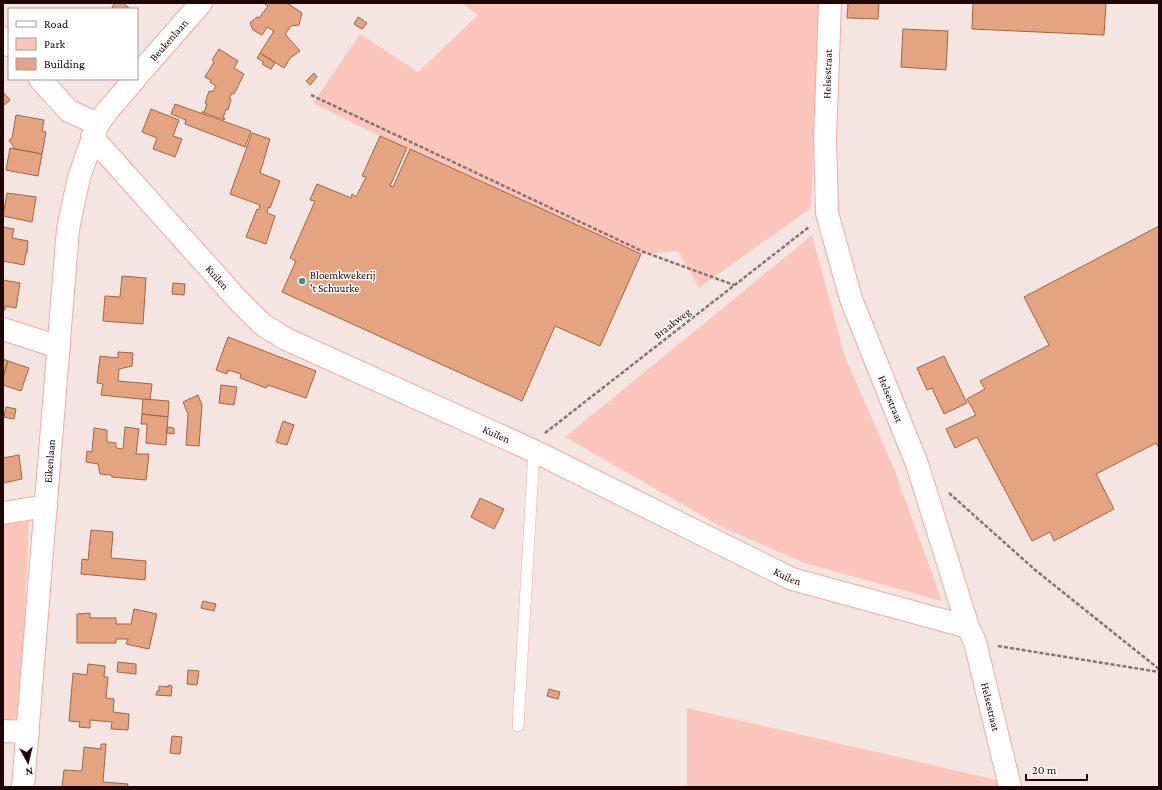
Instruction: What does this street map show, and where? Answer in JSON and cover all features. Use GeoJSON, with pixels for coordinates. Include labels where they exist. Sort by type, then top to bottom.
{"type":"FeatureCollection","features":[{"type":"Feature","properties":{"kind":"street","name":"Beukenlaan"},"geometry":{"type":"LineString","coordinates":[[138,75],[201,3]]}},
{"type":"Feature","properties":{"kind":"street","name":"Helsestraat"},"geometry":{"type":"LineString","coordinates":[[830,3],[825,139],[827,213],[851,299],[917,464],[972,635],[1010,787]]}},
{"type":"Feature","properties":{"kind":"street"},"geometry":{"type":"LineString","coordinates":[[41,80],[68,111],[95,130],[108,110],[134,80]]}},
{"type":"Feature","properties":{"kind":"street","name":"Eikenlaan"},"geometry":{"type":"LineString","coordinates":[[23,787],[68,229],[79,177],[95,130]]}},
{"type":"Feature","properties":{"kind":"street","name":"Kuilen"},"geometry":{"type":"LineString","coordinates":[[95,130],[237,299],[263,325],[286,339],[534,451],[792,579],[972,635]]}},
{"type":"Feature","properties":{"kind":"street"},"geometry":{"type":"LineString","coordinates":[[3,329],[59,346]]}},
{"type":"Feature","properties":{"kind":"street"},"geometry":{"type":"LineString","coordinates":[[3,514],[46,506]]}},
{"type":"Feature","properties":{"kind":"street"},"geometry":{"type":"LineString","coordinates":[[3,731],[28,732]]}},
{"type":"Feature","properties":{"kind":"lane"},"geometry":{"type":"LineString","coordinates":[[518,726],[534,451]]}},
{"type":"Feature","properties":{"kind":"path"},"geometry":{"type":"LineString","coordinates":[[311,95],[644,252],[734,285]]}},
{"type":"Feature","properties":{"kind":"path","name":"Braakweg"},"geometry":{"type":"LineString","coordinates":[[534,451],[546,430],[827,213]]}},
{"type":"Feature","properties":{"kind":"path"},"geometry":{"type":"LineString","coordinates":[[946,491],[1034,569],[1159,671]]}},
{"type":"Feature","properties":{"kind":"path"},"geometry":{"type":"LineString","coordinates":[[972,635],[1159,671]]}},
{"type":"Feature","properties":{"kind":"green space"},"geometry":{"type":"Polygon","coordinates":[[[462,3],[820,3],[811,208],[699,288],[678,251],[643,254],[382,137],[313,103],[360,34],[418,72],[478,15],[462,3]]]}},
{"type":"Feature","properties":{"kind":"green space"},"geometry":{"type":"Polygon","coordinates":[[[812,235],[845,357],[893,466],[942,601],[804,563],[720,526],[565,437],[812,235]]]}},
{"type":"Feature","properties":{"kind":"green space"},"geometry":{"type":"Polygon","coordinates":[[[29,519],[20,729],[3,727],[3,523],[29,519]]]}},
{"type":"Feature","properties":{"kind":"green space"},"geometry":{"type":"Polygon","coordinates":[[[687,708],[997,780],[998,787],[687,787],[687,708]]]}},
{"type":"Feature","properties":{"kind":"building"},"geometry":{"type":"Polygon","coordinates":[[[115,3],[123,3],[129,8],[113,8],[112,7],[115,3]]]}},
{"type":"Feature","properties":{"kind":"building"},"geometry":{"type":"Polygon","coordinates":[[[287,3],[302,13],[299,25],[291,26],[285,34],[300,51],[290,58],[284,68],[260,53],[274,31],[267,27],[262,35],[253,30],[250,23],[257,17],[259,18],[268,6],[265,4],[287,3]]]}},
{"type":"Feature","properties":{"kind":"building"},"geometry":{"type":"Polygon","coordinates":[[[848,3],[879,3],[878,19],[847,18],[848,3]]]}},
{"type":"Feature","properties":{"kind":"building"},"geometry":{"type":"Polygon","coordinates":[[[973,3],[1106,3],[1104,35],[972,29],[973,3]]]}},
{"type":"Feature","properties":{"kind":"building"},"geometry":{"type":"Polygon","coordinates":[[[358,17],[367,23],[362,29],[354,24],[358,17]]]}},
{"type":"Feature","properties":{"kind":"building"},"geometry":{"type":"Polygon","coordinates":[[[903,29],[948,31],[946,70],[901,67],[903,29]]]}},
{"type":"Feature","properties":{"kind":"building"},"geometry":{"type":"Polygon","coordinates":[[[219,49],[238,61],[234,68],[244,74],[234,94],[232,93],[229,98],[231,99],[228,110],[226,109],[223,118],[225,118],[224,120],[202,112],[204,112],[207,104],[205,103],[209,91],[212,92],[216,86],[210,82],[211,80],[205,77],[214,62],[212,60],[219,49]]]}},
{"type":"Feature","properties":{"kind":"building"},"geometry":{"type":"Polygon","coordinates":[[[260,53],[275,63],[271,69],[262,64],[264,62],[257,58],[260,53]]]}},
{"type":"Feature","properties":{"kind":"building"},"geometry":{"type":"Polygon","coordinates":[[[314,73],[317,77],[310,85],[306,81],[314,73]]]}},
{"type":"Feature","properties":{"kind":"building"},"geometry":{"type":"Polygon","coordinates":[[[3,92],[10,100],[3,106],[3,92]]]}},
{"type":"Feature","properties":{"kind":"building"},"geometry":{"type":"Polygon","coordinates":[[[175,104],[251,131],[245,147],[185,124],[186,120],[171,114],[175,104]]]}},
{"type":"Feature","properties":{"kind":"building"},"geometry":{"type":"Polygon","coordinates":[[[151,109],[179,120],[173,136],[182,139],[175,157],[153,149],[157,138],[142,132],[151,109]]]}},
{"type":"Feature","properties":{"kind":"building"},"geometry":{"type":"Polygon","coordinates":[[[16,115],[44,120],[42,131],[46,132],[42,154],[15,149],[9,140],[12,138],[16,115]]]}},
{"type":"Feature","properties":{"kind":"building"},"geometry":{"type":"Polygon","coordinates":[[[252,133],[270,139],[260,173],[280,181],[270,208],[268,207],[267,213],[275,216],[266,244],[246,237],[260,205],[230,194],[252,133]]]}},
{"type":"Feature","properties":{"kind":"building"},"geometry":{"type":"Polygon","coordinates":[[[380,136],[407,148],[390,186],[393,187],[410,149],[641,254],[600,346],[555,326],[522,401],[282,292],[296,261],[290,258],[315,201],[310,200],[317,184],[351,198],[352,194],[356,197],[366,177],[362,176],[380,136]]]}},
{"type":"Feature","properties":{"kind":"building"},"geometry":{"type":"Polygon","coordinates":[[[10,148],[42,154],[38,176],[6,170],[10,148]]]}},
{"type":"Feature","properties":{"kind":"building"},"geometry":{"type":"Polygon","coordinates":[[[7,193],[36,197],[32,222],[3,216],[7,193]]]}},
{"type":"Feature","properties":{"kind":"building"},"geometry":{"type":"Polygon","coordinates":[[[1159,226],[1159,448],[1156,443],[1096,474],[1114,509],[1054,541],[1050,532],[1032,541],[977,437],[955,448],[946,429],[976,415],[967,399],[985,389],[980,381],[1049,345],[1024,297],[1159,226]]]}},
{"type":"Feature","properties":{"kind":"building"},"geometry":{"type":"Polygon","coordinates":[[[3,227],[14,229],[12,238],[28,241],[24,265],[3,261],[3,227]]]}},
{"type":"Feature","properties":{"kind":"building"},"geometry":{"type":"Polygon","coordinates":[[[122,276],[146,278],[143,324],[103,321],[105,296],[120,297],[122,276]]]}},
{"type":"Feature","properties":{"kind":"building"},"geometry":{"type":"Polygon","coordinates":[[[3,280],[20,283],[16,308],[5,306],[5,310],[3,310],[3,280]]]}},
{"type":"Feature","properties":{"kind":"building"},"geometry":{"type":"Polygon","coordinates":[[[173,283],[185,284],[184,295],[172,294],[173,283]]]}},
{"type":"Feature","properties":{"kind":"building"},"geometry":{"type":"Polygon","coordinates":[[[228,337],[316,371],[306,398],[268,385],[266,388],[240,378],[241,374],[228,370],[227,374],[216,370],[228,337]]]}},
{"type":"Feature","properties":{"kind":"building"},"geometry":{"type":"Polygon","coordinates":[[[118,352],[133,353],[132,366],[119,369],[118,381],[152,384],[150,400],[101,395],[103,384],[97,383],[100,356],[118,358],[118,352]]]}},
{"type":"Feature","properties":{"kind":"building"},"geometry":{"type":"Polygon","coordinates":[[[944,356],[967,403],[944,414],[932,388],[927,390],[917,368],[944,356]]]}},
{"type":"Feature","properties":{"kind":"building"},"geometry":{"type":"Polygon","coordinates":[[[3,359],[8,361],[3,378],[3,359]]]}},
{"type":"Feature","properties":{"kind":"building"},"geometry":{"type":"Polygon","coordinates":[[[8,361],[29,368],[21,391],[3,385],[3,378],[8,361]]]}},
{"type":"Feature","properties":{"kind":"building"},"geometry":{"type":"Polygon","coordinates":[[[221,385],[237,387],[234,405],[219,403],[221,385]]]}},
{"type":"Feature","properties":{"kind":"building"},"geometry":{"type":"Polygon","coordinates":[[[198,395],[202,405],[199,446],[186,445],[188,414],[183,402],[198,395]]]}},
{"type":"Feature","properties":{"kind":"building"},"geometry":{"type":"Polygon","coordinates":[[[143,399],[169,401],[168,417],[142,414],[143,399]]]}},
{"type":"Feature","properties":{"kind":"building"},"geometry":{"type":"Polygon","coordinates":[[[6,407],[16,409],[14,419],[4,417],[6,407]]]}},
{"type":"Feature","properties":{"kind":"building"},"geometry":{"type":"Polygon","coordinates":[[[142,414],[168,417],[166,445],[146,443],[147,424],[141,424],[142,414]]]}},
{"type":"Feature","properties":{"kind":"building"},"geometry":{"type":"Polygon","coordinates":[[[283,421],[294,425],[287,445],[276,442],[283,421]]]}},
{"type":"Feature","properties":{"kind":"building"},"geometry":{"type":"Polygon","coordinates":[[[125,427],[139,429],[136,454],[149,454],[146,480],[112,477],[111,475],[100,474],[98,464],[86,462],[87,451],[92,452],[94,428],[107,430],[107,442],[116,443],[116,448],[123,449],[125,427]]]}},
{"type":"Feature","properties":{"kind":"building"},"geometry":{"type":"Polygon","coordinates":[[[167,427],[174,428],[174,434],[167,433],[167,427]]]}},
{"type":"Feature","properties":{"kind":"building"},"geometry":{"type":"Polygon","coordinates":[[[19,455],[22,479],[3,483],[3,458],[19,455]]]}},
{"type":"Feature","properties":{"kind":"building"},"geometry":{"type":"Polygon","coordinates":[[[480,498],[504,509],[494,529],[471,517],[480,498]]]}},
{"type":"Feature","properties":{"kind":"building"},"geometry":{"type":"Polygon","coordinates":[[[91,530],[113,532],[111,558],[146,561],[145,580],[81,574],[82,559],[88,560],[91,530]]]}},
{"type":"Feature","properties":{"kind":"building"},"geometry":{"type":"Polygon","coordinates":[[[203,601],[216,604],[214,611],[201,608],[203,601]]]}},
{"type":"Feature","properties":{"kind":"building"},"geometry":{"type":"Polygon","coordinates":[[[134,609],[157,614],[149,649],[126,644],[128,639],[116,639],[116,643],[77,643],[77,614],[90,613],[90,618],[116,618],[116,624],[131,624],[134,609]]]}},
{"type":"Feature","properties":{"kind":"building"},"geometry":{"type":"Polygon","coordinates":[[[118,662],[136,664],[136,674],[117,672],[118,662]]]}},
{"type":"Feature","properties":{"kind":"building"},"geometry":{"type":"Polygon","coordinates":[[[88,664],[105,666],[104,677],[108,677],[106,698],[114,699],[113,712],[129,714],[128,730],[111,729],[112,722],[90,720],[90,728],[79,727],[80,722],[69,721],[73,673],[87,675],[88,664]]]}},
{"type":"Feature","properties":{"kind":"building"},"geometry":{"type":"Polygon","coordinates":[[[188,670],[199,671],[197,685],[187,684],[188,670]]]}},
{"type":"Feature","properties":{"kind":"building"},"geometry":{"type":"Polygon","coordinates":[[[168,685],[172,686],[171,696],[156,695],[157,691],[159,691],[159,686],[168,687],[168,685]]]}},
{"type":"Feature","properties":{"kind":"building"},"geometry":{"type":"Polygon","coordinates":[[[549,689],[560,692],[558,699],[547,696],[549,689]]]}},
{"type":"Feature","properties":{"kind":"building"},"geometry":{"type":"Polygon","coordinates":[[[172,736],[182,737],[180,754],[170,753],[172,736]]]}},
{"type":"Feature","properties":{"kind":"building"},"geometry":{"type":"Polygon","coordinates":[[[101,744],[106,744],[103,782],[128,784],[127,787],[62,787],[64,770],[82,771],[84,747],[101,749],[101,744]]]}},
{"type":"Feature","properties":{"kind":"place","name":"Bloemkwekerij 't Schuurke"},"geometry":{"type":"Point","coordinates":[302,281]}}]}
